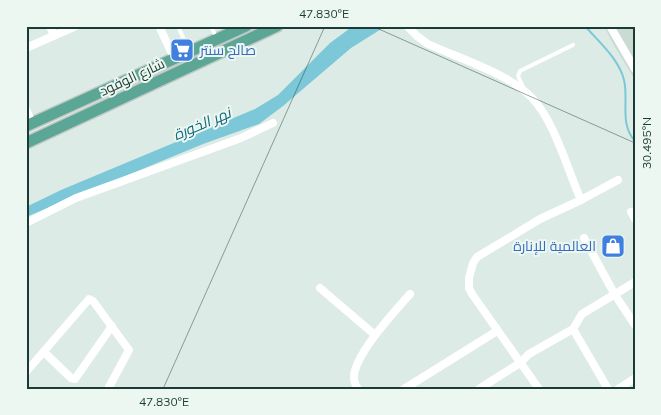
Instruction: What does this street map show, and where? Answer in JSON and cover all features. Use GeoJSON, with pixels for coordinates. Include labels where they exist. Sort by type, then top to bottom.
{"type":"FeatureCollection","features":[{"type":"Feature","properties":{"kind":"main road","name":"شارع الوفود"},"geometry":{"type":"LineString","coordinates":[[29,124],[246,26]]}},
{"type":"Feature","properties":{"kind":"main road","name":"شارع الوفود"},"geometry":{"type":"LineString","coordinates":[[26,143],[277,26]]}},
{"type":"Feature","properties":{"kind":"street"},"geometry":{"type":"LineString","coordinates":[[50,26],[54,36]]}},
{"type":"Feature","properties":{"kind":"street"},"geometry":{"type":"LineString","coordinates":[[26,48],[76,26]]}},
{"type":"Feature","properties":{"kind":"street"},"geometry":{"type":"LineString","coordinates":[[159,26],[174,58]]}},
{"type":"Feature","properties":{"kind":"street"},"geometry":{"type":"LineString","coordinates":[[407,26],[428,44],[509,80],[525,91],[538,105],[548,122],[581,200]]}},
{"type":"Feature","properties":{"kind":"street"},"geometry":{"type":"LineString","coordinates":[[610,26],[635,69]]}},
{"type":"Feature","properties":{"kind":"street"},"geometry":{"type":"LineString","coordinates":[[26,109],[29,124]]}},
{"type":"Feature","properties":{"kind":"street"},"geometry":{"type":"LineString","coordinates":[[26,223],[76,198],[232,141],[273,123]]}},
{"type":"Feature","properties":{"kind":"street"},"geometry":{"type":"LineString","coordinates":[[539,389],[469,288],[469,278],[473,263],[477,257],[540,219],[618,180]]}},
{"type":"Feature","properties":{"kind":"street"},"geometry":{"type":"LineString","coordinates":[[584,238],[615,295],[635,325]]}},
{"type":"Feature","properties":{"kind":"street"},"geometry":{"type":"LineString","coordinates":[[479,389],[520,363],[529,354],[573,329],[582,314],[635,282]]}},
{"type":"Feature","properties":{"kind":"street"},"geometry":{"type":"LineString","coordinates":[[320,288],[376,335]]}},
{"type":"Feature","properties":{"kind":"street"},"geometry":{"type":"LineString","coordinates":[[358,389],[354,378],[357,366],[376,335],[410,294]]}},
{"type":"Feature","properties":{"kind":"street"},"geometry":{"type":"LineString","coordinates":[[26,372],[89,299],[93,301],[128,347],[129,352],[108,389]]}},
{"type":"Feature","properties":{"kind":"street"},"geometry":{"type":"LineString","coordinates":[[44,352],[71,378],[75,379],[112,326]]}},
{"type":"Feature","properties":{"kind":"street"},"geometry":{"type":"LineString","coordinates":[[573,329],[608,389]]}},
{"type":"Feature","properties":{"kind":"street"},"geometry":{"type":"LineString","coordinates":[[404,389],[497,331]]}},
{"type":"Feature","properties":{"kind":"street"},"geometry":{"type":"LineString","coordinates":[[623,388],[635,378]]}},
{"type":"Feature","properties":{"kind":"lane"},"geometry":{"type":"LineString","coordinates":[[178,26],[189,51]]}},
{"type":"Feature","properties":{"kind":"lane"},"geometry":{"type":"LineString","coordinates":[[211,26],[217,39]]}},
{"type":"Feature","properties":{"kind":"lane"},"geometry":{"type":"LineString","coordinates":[[525,91],[518,76],[520,71],[573,45]]}},
{"type":"Feature","properties":{"kind":"shaded area"},"geometry":{"type":"Polygon","coordinates":[[[604,26],[635,26],[635,80],[612,42],[604,26]]]}},
{"type":"Feature","properties":{"kind":"water","name":"نهر الخورة"},"geometry":{"type":"Polygon","coordinates":[[[353,26],[386,26],[351,48],[259,124],[203,144],[26,217],[26,207],[61,190],[255,109],[278,95],[330,43],[353,26]]]}},
{"type":"Feature","properties":{"kind":"waterway"},"geometry":{"type":"LineString","coordinates":[[585,26],[618,65],[624,80],[627,127],[635,141]]}},
{"type":"Feature","properties":{"kind":"place","name":"صالح سنتر"},"geometry":{"type":"Point","coordinates":[182,50]}},
{"type":"Feature","properties":{"kind":"place","name":"العالمية للإنارة"},"geometry":{"type":"Point","coordinates":[613,246]}}]}
